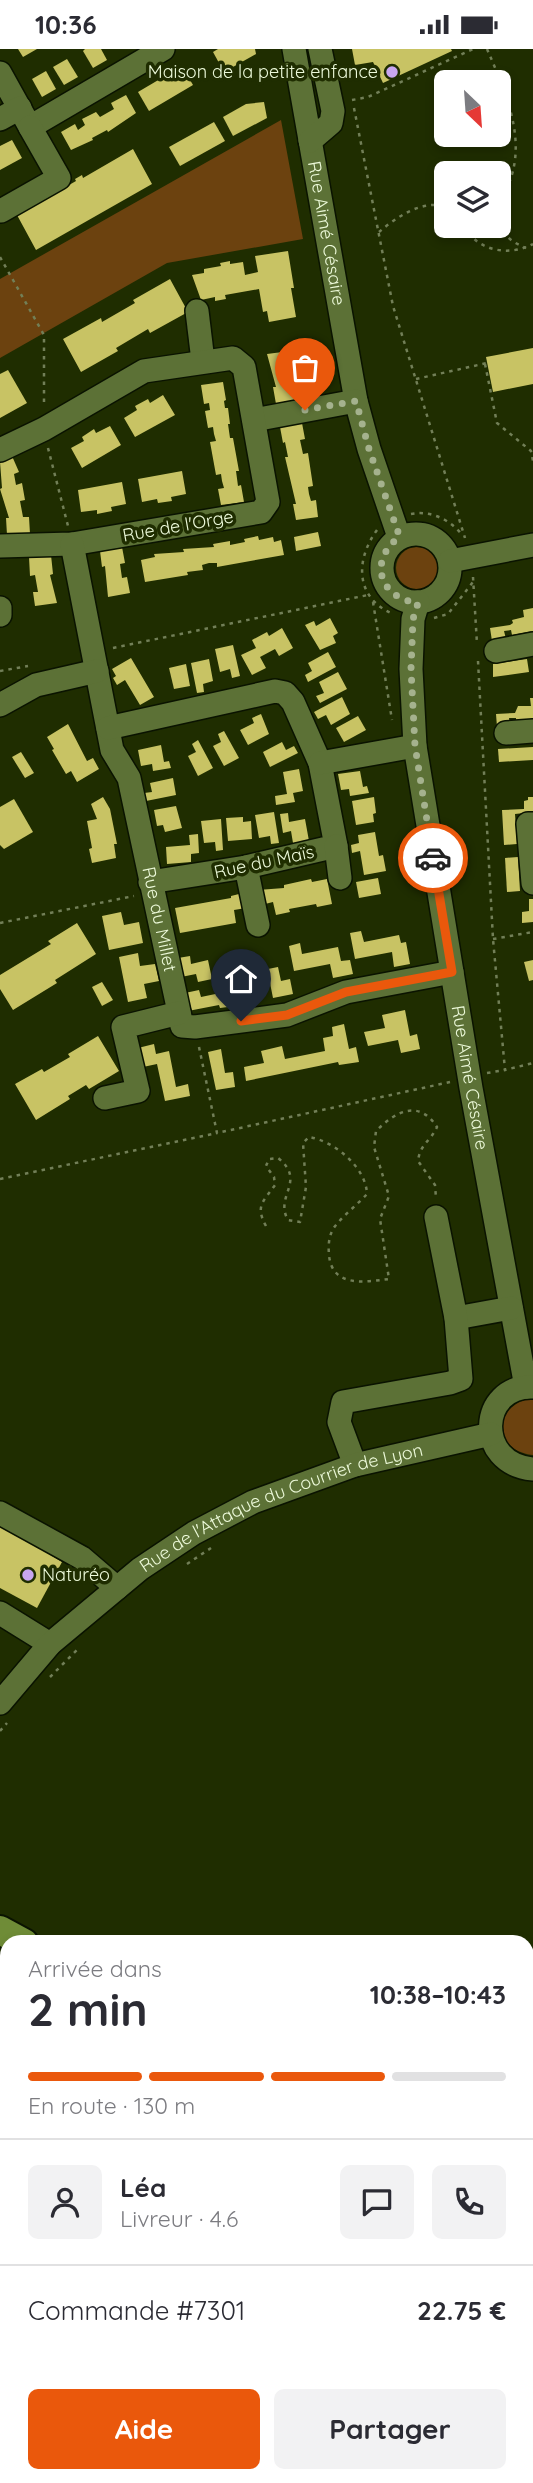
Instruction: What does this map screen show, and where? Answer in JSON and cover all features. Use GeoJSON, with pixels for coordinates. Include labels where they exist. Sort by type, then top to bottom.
{"type":"FeatureCollection","features":[{"type":"Feature","properties":{"kind":"street"},"geometry":{"type":"LineString","coordinates":[[17,118],[163,49]]}},
{"type":"Feature","properties":{"kind":"street","name":"Rue Aimé Césaire"},"geometry":{"type":"LineString","coordinates":[[294,49],[356,401],[396,528]]}},
{"type":"Feature","properties":{"kind":"street"},"geometry":{"type":"LineString","coordinates":[[310,141],[331,123],[333,111],[320,49]]}},
{"type":"Feature","properties":{"kind":"street"},"geometry":{"type":"LineString","coordinates":[[0,73],[17,118],[59,178],[1,211]]}},
{"type":"Feature","properties":{"kind":"street"},"geometry":{"type":"LineString","coordinates":[[197,311],[204,361]]}},
{"type":"Feature","properties":{"kind":"street","name":"Rue de l'Orge"},"geometry":{"type":"LineString","coordinates":[[0,450],[44,429],[144,371],[233,358],[244,367],[268,502],[261,512],[72,544],[0,546]]}},
{"type":"Feature","properties":{"kind":"street"},"geometry":{"type":"LineString","coordinates":[[254,419],[356,401]]}},
{"type":"Feature","properties":{"kind":"street"},"geometry":{"type":"LineString","coordinates":[[460,560],[431,536],[396,528],[384,554],[382,577],[387,588],[415,611],[439,594],[460,560],[533,545]]}},
{"type":"Feature","properties":{"kind":"street","name":"Rue du Millet"},"geometry":{"type":"LineString","coordinates":[[72,544],[112,750],[129,778],[151,887],[187,1020]]}},
{"type":"Feature","properties":{"kind":"street"},"geometry":{"type":"LineString","coordinates":[[0,608],[0,615]]}},
{"type":"Feature","properties":{"kind":"street","name":"Rue Aimé Césaire"},"geometry":{"type":"LineString","coordinates":[[415,611],[411,669],[415,746],[469,1077],[511,1308],[529,1387]]}},
{"type":"Feature","properties":{"kind":"street"},"geometry":{"type":"LineString","coordinates":[[496,651],[533,644]]}},
{"type":"Feature","properties":{"kind":"street"},"geometry":{"type":"LineString","coordinates":[[0,705],[36,685],[95,662]]}},
{"type":"Feature","properties":{"kind":"street","name":"Rue du Maïs"},"geometry":{"type":"LineString","coordinates":[[108,728],[275,691],[285,693],[293,702],[320,763],[336,846],[151,887]]}},
{"type":"Feature","properties":{"kind":"street"},"geometry":{"type":"LineString","coordinates":[[506,733],[533,731]]}},
{"type":"Feature","properties":{"kind":"street"},"geometry":{"type":"LineString","coordinates":[[320,763],[415,746]]}},
{"type":"Feature","properties":{"kind":"street"},"geometry":{"type":"LineString","coordinates":[[533,824],[528,824],[533,883]]}},
{"type":"Feature","properties":{"kind":"street"},"geometry":{"type":"LineString","coordinates":[[336,846],[340,878]]}},
{"type":"Feature","properties":{"kind":"street"},"geometry":{"type":"LineString","coordinates":[[246,867],[258,925]]}},
{"type":"Feature","properties":{"kind":"street"},"geometry":{"type":"LineString","coordinates":[[105,1098],[138,1091],[123,1027],[187,1020],[287,1015],[346,992],[452,972]]}},
{"type":"Feature","properties":{"kind":"street"},"geometry":{"type":"LineString","coordinates":[[355,1465],[339,1422],[343,1402],[461,1379],[456,1318],[436,1217]]}},
{"type":"Feature","properties":{"kind":"street"},"geometry":{"type":"LineString","coordinates":[[456,1318],[511,1308]]}},
{"type":"Feature","properties":{"kind":"street"},"geometry":{"type":"LineString","coordinates":[[529,1387],[508,1394],[498,1403],[492,1415],[491,1434],[498,1453],[508,1462],[533,1470]]}},
{"type":"Feature","properties":{"kind":"street","name":"Rue de l'Attaque du Courrier de Lyon"},"geometry":{"type":"LineString","coordinates":[[5,1711],[50,1644],[140,1569],[194,1533],[253,1502],[355,1465],[491,1434]]}},
{"type":"Feature","properties":{"kind":"street"},"geometry":{"type":"LineString","coordinates":[[0,1513],[82,1557],[117,1588]]}},
{"type":"Feature","properties":{"kind":"street"},"geometry":{"type":"LineString","coordinates":[[5,1623],[50,1644]]}},
{"type":"Feature","properties":{"kind":"path"},"geometry":{"type":"LineString","coordinates":[[473,49],[368,97],[352,100],[393,306],[465,539],[454,525],[437,516],[415,513],[396,528],[377,531],[368,544],[362,565],[363,581],[373,602],[390,614],[415,611],[435,618],[448,614],[473,582]]}},
{"type":"Feature","properties":{"kind":"path"},"geometry":{"type":"LineString","coordinates":[[487,49],[515,124],[517,160],[511,184]]}},
{"type":"Feature","properties":{"kind":"path"},"geometry":{"type":"LineString","coordinates":[[379,232],[396,218],[414,209],[434,206]]}},
{"type":"Feature","properties":{"kind":"path"},"geometry":{"type":"LineString","coordinates":[[473,238],[481,245],[504,252],[533,244]]}},
{"type":"Feature","properties":{"kind":"path"},"geometry":{"type":"LineString","coordinates":[[508,238],[510,242],[526,248]]}},
{"type":"Feature","properties":{"kind":"path"},"geometry":{"type":"LineString","coordinates":[[0,257],[44,335]]}},
{"type":"Feature","properties":{"kind":"path"},"geometry":{"type":"LineString","coordinates":[[416,379],[486,364],[497,423],[531,451],[533,461]]}},
{"type":"Feature","properties":{"kind":"path"},"geometry":{"type":"LineString","coordinates":[[460,560],[473,582],[493,939],[505,1070]]}},
{"type":"Feature","properties":{"kind":"path"},"geometry":{"type":"LineString","coordinates":[[95,662],[368,595]]}},
{"type":"Feature","properties":{"kind":"path"},"geometry":{"type":"LineString","coordinates":[[0,671],[40,663]]}},
{"type":"Feature","properties":{"kind":"path"},"geometry":{"type":"LineString","coordinates":[[0,923],[151,887]]}},
{"type":"Feature","properties":{"kind":"path"},"geometry":{"type":"LineString","coordinates":[[493,939],[533,932]]}},
{"type":"Feature","properties":{"kind":"path"},"geometry":{"type":"LineString","coordinates":[[187,1020],[217,1133]]}},
{"type":"Feature","properties":{"kind":"path"},"geometry":{"type":"LineString","coordinates":[[0,1179],[533,1063]]}},
{"type":"Feature","properties":{"kind":"path"},"geometry":{"type":"LineString","coordinates":[[266,1226],[260,1215],[260,1206],[275,1185],[274,1177],[266,1165],[269,1159],[278,1158],[286,1165],[290,1189],[284,1200],[283,1212],[288,1220],[300,1222],[306,1187],[303,1143],[309,1137],[323,1139],[343,1154],[367,1184],[367,1194],[335,1226],[327,1244],[330,1265],[339,1277],[360,1282],[390,1279],[380,1219],[389,1196],[374,1147],[376,1131],[397,1113],[420,1110],[430,1116],[437,1127],[420,1148],[418,1161],[435,1185],[437,1197],[431,1205],[436,1217]]}},
{"type":"Feature","properties":{"kind":"path"},"geometry":{"type":"LineString","coordinates":[[185,1565],[219,1543]]}},
{"type":"Feature","properties":{"kind":"path"},"geometry":{"type":"LineString","coordinates":[[46,1681],[83,1644]]}},
{"type":"Feature","properties":{"kind":"path"},"geometry":{"type":"LineString","coordinates":[[0,1731],[5,1711]]}},
{"type":"Feature","properties":{"kind":"shaded area"},"geometry":{"type":"Polygon","coordinates":[[[281,120],[303,239],[167,263],[0,358],[0,279],[281,120]]]}},
{"type":"Feature","properties":{"kind":"shaded area"},"geometry":{"type":"Polygon","coordinates":[[[417,547],[432,553],[438,568],[432,583],[417,589],[402,583],[396,568],[402,553],[417,547]]]}},
{"type":"Feature","properties":{"kind":"shaded area"},"geometry":{"type":"Polygon","coordinates":[[[528,1399],[533,1399],[533,1455],[520,1452],[511,1446],[503,1429],[508,1411],[528,1399]]]}},
{"type":"Feature","properties":{"kind":"building"},"geometry":{"type":"Polygon","coordinates":[[[18,49],[37,49],[23,57],[18,49]]]}},
{"type":"Feature","properties":{"kind":"building"},"geometry":{"type":"Polygon","coordinates":[[[101,49],[107,60],[93,68],[83,51],[101,49]]]}},
{"type":"Feature","properties":{"kind":"building"},"geometry":{"type":"Polygon","coordinates":[[[218,49],[255,49],[256,54],[224,72],[213,52],[218,49]]]}},
{"type":"Feature","properties":{"kind":"building","name":"Maison de la petite enfance"},"geometry":{"type":"Polygon","coordinates":[[[352,49],[452,51],[383,83],[373,62],[355,65],[352,49]]]}},
{"type":"Feature","properties":{"kind":"building"},"geometry":{"type":"Polygon","coordinates":[[[67,59],[78,77],[64,85],[53,67],[67,59]]]}},
{"type":"Feature","properties":{"kind":"building"},"geometry":{"type":"Polygon","coordinates":[[[182,66],[193,85],[149,111],[138,92],[182,66]]]}},
{"type":"Feature","properties":{"kind":"building"},"geometry":{"type":"Polygon","coordinates":[[[46,71],[56,89],[42,97],[32,79],[46,71]]]}},
{"type":"Feature","properties":{"kind":"building"},"geometry":{"type":"Polygon","coordinates":[[[126,95],[136,113],[108,132],[107,130],[71,150],[61,132],[75,124],[78,130],[85,125],[82,119],[96,112],[100,117],[114,109],[111,103],[126,95]]]}},
{"type":"Feature","properties":{"kind":"building"},"geometry":{"type":"Polygon","coordinates":[[[264,102],[267,118],[233,136],[223,117],[246,104],[264,102]]]}},
{"type":"Feature","properties":{"kind":"building"},"geometry":{"type":"Polygon","coordinates":[[[214,122],[225,141],[180,166],[169,147],[214,122]]]}},
{"type":"Feature","properties":{"kind":"building"},"geometry":{"type":"Polygon","coordinates":[[[12,140],[22,158],[0,170],[0,146],[12,140]]]}},
{"type":"Feature","properties":{"kind":"building"},"geometry":{"type":"Polygon","coordinates":[[[133,149],[152,184],[36,250],[17,215],[82,175],[83,178],[133,149]]]}},
{"type":"Feature","properties":{"kind":"building"},"geometry":{"type":"Polygon","coordinates":[[[288,251],[296,317],[269,322],[267,311],[263,312],[259,289],[225,295],[226,299],[215,301],[215,297],[201,300],[192,275],[204,273],[204,269],[221,266],[220,263],[230,261],[230,264],[243,262],[245,275],[258,272],[255,256],[288,251]]]}},
{"type":"Feature","properties":{"kind":"building"},"geometry":{"type":"Polygon","coordinates":[[[170,279],[188,312],[150,333],[148,329],[116,348],[118,351],[81,372],[63,339],[101,318],[102,322],[170,279]]]}},
{"type":"Feature","properties":{"kind":"building"},"geometry":{"type":"Polygon","coordinates":[[[533,348],[533,384],[493,392],[486,357],[533,348]]]}},
{"type":"Feature","properties":{"kind":"building"},"geometry":{"type":"Polygon","coordinates":[[[290,351],[293,370],[288,370],[289,377],[291,384],[296,384],[299,400],[276,404],[273,387],[276,387],[267,354],[290,351]]]}},
{"type":"Feature","properties":{"kind":"building"},"geometry":{"type":"Polygon","coordinates":[[[8,370],[27,403],[0,418],[0,374],[8,370]]]}},
{"type":"Feature","properties":{"kind":"building"},"geometry":{"type":"Polygon","coordinates":[[[223,382],[230,438],[233,438],[239,471],[236,471],[238,486],[241,485],[244,502],[221,505],[218,489],[224,488],[221,474],[216,475],[210,442],[216,441],[213,427],[208,428],[205,411],[210,410],[209,403],[204,404],[201,385],[223,382]]]}},
{"type":"Feature","properties":{"kind":"building"},"geometry":{"type":"Polygon","coordinates":[[[163,395],[175,415],[135,437],[124,418],[137,410],[135,406],[148,399],[150,403],[163,395]]]}},
{"type":"Feature","properties":{"kind":"building"},"geometry":{"type":"Polygon","coordinates":[[[302,423],[305,439],[300,440],[303,454],[308,453],[313,486],[308,487],[309,494],[311,501],[316,500],[318,517],[296,520],[293,504],[296,504],[285,457],[288,457],[280,427],[302,423]]]}},
{"type":"Feature","properties":{"kind":"building"},"geometry":{"type":"Polygon","coordinates":[[[110,426],[121,445],[82,468],[71,448],[84,441],[82,437],[94,429],[96,433],[110,426]]]}},
{"type":"Feature","properties":{"kind":"building"},"geometry":{"type":"Polygon","coordinates":[[[12,456],[19,472],[14,474],[16,485],[22,483],[25,500],[20,501],[23,517],[29,517],[30,534],[7,535],[6,518],[9,518],[0,489],[0,462],[12,456]]]}},
{"type":"Feature","properties":{"kind":"building"},"geometry":{"type":"Polygon","coordinates":[[[182,471],[186,494],[171,497],[172,501],[158,503],[157,499],[142,502],[138,479],[182,471]]]}},
{"type":"Feature","properties":{"kind":"building"},"geometry":{"type":"Polygon","coordinates":[[[122,482],[126,504],[97,514],[97,510],[81,512],[78,490],[122,482]]]}},
{"type":"Feature","properties":{"kind":"building"},"geometry":{"type":"Polygon","coordinates":[[[318,532],[321,546],[296,551],[294,537],[318,532]]]}},
{"type":"Feature","properties":{"kind":"building"},"geometry":{"type":"Polygon","coordinates":[[[258,536],[259,540],[273,537],[274,542],[281,540],[284,555],[217,567],[217,563],[209,563],[202,565],[203,570],[187,572],[188,575],[145,582],[141,560],[155,557],[154,554],[214,547],[213,544],[230,541],[230,545],[258,536]]]}},
{"type":"Feature","properties":{"kind":"building"},"geometry":{"type":"Polygon","coordinates":[[[122,547],[125,563],[120,564],[122,578],[127,577],[130,593],[108,597],[105,566],[102,567],[100,551],[122,547]]]}},
{"type":"Feature","properties":{"kind":"building"},"geometry":{"type":"Polygon","coordinates":[[[51,555],[53,574],[50,575],[57,603],[35,606],[33,592],[38,592],[35,575],[30,576],[29,557],[51,555]]]}},
{"type":"Feature","properties":{"kind":"building"},"geometry":{"type":"Polygon","coordinates":[[[533,608],[533,631],[512,635],[511,630],[504,631],[506,639],[492,641],[490,628],[510,625],[512,620],[524,617],[523,610],[533,608]]]}},
{"type":"Feature","properties":{"kind":"building"},"geometry":{"type":"Polygon","coordinates":[[[330,618],[338,633],[333,636],[336,643],[320,650],[305,625],[314,621],[316,626],[330,618]]]}},
{"type":"Feature","properties":{"kind":"building"},"geometry":{"type":"Polygon","coordinates":[[[282,628],[293,648],[279,656],[275,649],[260,657],[266,668],[252,675],[241,655],[256,648],[252,640],[267,632],[269,636],[282,628]]]}},
{"type":"Feature","properties":{"kind":"building"},"geometry":{"type":"Polygon","coordinates":[[[233,645],[240,676],[232,678],[230,669],[220,672],[215,649],[233,645]]]}},
{"type":"Feature","properties":{"kind":"building"},"geometry":{"type":"Polygon","coordinates":[[[328,652],[336,667],[308,682],[305,675],[312,671],[308,663],[328,652]]]}},
{"type":"Feature","properties":{"kind":"building"},"geometry":{"type":"Polygon","coordinates":[[[131,658],[154,697],[140,705],[125,680],[117,685],[113,678],[116,676],[112,669],[131,658]]]}},
{"type":"Feature","properties":{"kind":"building"},"geometry":{"type":"Polygon","coordinates":[[[209,659],[213,681],[203,684],[204,692],[197,693],[191,663],[209,659]]]}},
{"type":"Feature","properties":{"kind":"building"},"geometry":{"type":"Polygon","coordinates":[[[527,659],[529,672],[493,677],[493,664],[527,659]]]}},
{"type":"Feature","properties":{"kind":"building"},"geometry":{"type":"Polygon","coordinates":[[[186,664],[190,686],[174,689],[169,668],[186,664]]]}},
{"type":"Feature","properties":{"kind":"building"},"geometry":{"type":"Polygon","coordinates":[[[338,672],[347,689],[320,703],[316,696],[324,693],[319,682],[338,672]]]}},
{"type":"Feature","properties":{"kind":"building"},"geometry":{"type":"Polygon","coordinates":[[[342,697],[350,714],[331,725],[326,715],[318,719],[314,712],[342,697]]]}},
{"type":"Feature","properties":{"kind":"building"},"geometry":{"type":"Polygon","coordinates":[[[530,698],[533,698],[533,720],[516,721],[516,718],[509,718],[510,726],[497,727],[496,714],[515,713],[518,706],[531,706],[530,698]]]}},
{"type":"Feature","properties":{"kind":"building"},"geometry":{"type":"Polygon","coordinates":[[[261,714],[269,734],[248,745],[240,730],[254,723],[252,718],[261,714]]]}},
{"type":"Feature","properties":{"kind":"building"},"geometry":{"type":"Polygon","coordinates":[[[358,716],[366,730],[344,742],[336,728],[358,716]]]}},
{"type":"Feature","properties":{"kind":"building"},"geometry":{"type":"Polygon","coordinates":[[[68,724],[87,761],[93,758],[99,769],[77,782],[71,771],[66,774],[47,737],[68,724]]]}},
{"type":"Feature","properties":{"kind":"building"},"geometry":{"type":"Polygon","coordinates":[[[224,731],[239,758],[224,766],[213,746],[221,742],[218,734],[224,731]]]}},
{"type":"Feature","properties":{"kind":"building"},"geometry":{"type":"Polygon","coordinates":[[[198,740],[213,768],[198,776],[188,756],[196,752],[192,744],[198,740]]]}},
{"type":"Feature","properties":{"kind":"building"},"geometry":{"type":"Polygon","coordinates":[[[282,742],[286,750],[294,746],[298,753],[270,767],[263,752],[282,742]]]}},
{"type":"Feature","properties":{"kind":"building"},"geometry":{"type":"Polygon","coordinates":[[[161,745],[164,762],[169,761],[171,768],[153,771],[152,764],[141,766],[138,750],[161,745]]]}},
{"type":"Feature","properties":{"kind":"building"},"geometry":{"type":"Polygon","coordinates":[[[533,747],[533,760],[499,762],[498,749],[533,747]]]}},
{"type":"Feature","properties":{"kind":"building"},"geometry":{"type":"Polygon","coordinates":[[[21,752],[34,773],[25,778],[12,757],[21,752]]]}},
{"type":"Feature","properties":{"kind":"building"},"geometry":{"type":"Polygon","coordinates":[[[299,769],[303,791],[293,793],[295,802],[276,805],[275,796],[287,794],[283,772],[299,769]]]}},
{"type":"Feature","properties":{"kind":"building"},"geometry":{"type":"Polygon","coordinates":[[[360,771],[363,787],[367,786],[369,793],[350,796],[349,789],[341,790],[338,774],[360,771]]]}},
{"type":"Feature","properties":{"kind":"building"},"geometry":{"type":"Polygon","coordinates":[[[173,778],[176,795],[146,801],[144,793],[152,792],[150,783],[173,778]]]}},
{"type":"Feature","properties":{"kind":"building"},"geometry":{"type":"Polygon","coordinates":[[[103,797],[110,809],[117,844],[114,844],[116,858],[92,863],[87,821],[97,819],[91,804],[103,797]]]}},
{"type":"Feature","properties":{"kind":"building"},"geometry":{"type":"Polygon","coordinates":[[[374,797],[374,822],[356,825],[352,801],[374,797]]]}},
{"type":"Feature","properties":{"kind":"building"},"geometry":{"type":"Polygon","coordinates":[[[528,797],[533,797],[533,812],[515,814],[517,844],[504,845],[502,810],[524,809],[524,801],[528,800],[528,797]]]}},
{"type":"Feature","properties":{"kind":"building"},"geometry":{"type":"Polygon","coordinates":[[[14,799],[33,832],[4,849],[0,845],[0,807],[14,799]]]}},
{"type":"Feature","properties":{"kind":"building"},"geometry":{"type":"Polygon","coordinates":[[[176,806],[182,828],[165,832],[163,825],[157,826],[154,810],[176,806]]]}},
{"type":"Feature","properties":{"kind":"building"},"geometry":{"type":"Polygon","coordinates":[[[274,812],[279,843],[271,844],[270,836],[259,838],[255,815],[274,812]]]}},
{"type":"Feature","properties":{"kind":"building"},"geometry":{"type":"Polygon","coordinates":[[[288,813],[289,822],[305,819],[309,841],[293,843],[291,831],[283,833],[280,814],[288,813]]]}},
{"type":"Feature","properties":{"kind":"building"},"geometry":{"type":"Polygon","coordinates":[[[243,817],[243,822],[251,821],[252,839],[228,841],[226,818],[243,817]]]}},
{"type":"Feature","properties":{"kind":"building"},"geometry":{"type":"Polygon","coordinates":[[[221,819],[223,850],[216,851],[215,842],[204,843],[201,821],[221,819]]]}},
{"type":"Feature","properties":{"kind":"building"},"geometry":{"type":"Polygon","coordinates":[[[375,832],[379,856],[383,855],[386,871],[364,875],[360,851],[352,853],[351,845],[359,843],[358,835],[375,832]]]}},
{"type":"Feature","properties":{"kind":"building"},"geometry":{"type":"Polygon","coordinates":[[[198,834],[199,853],[191,854],[191,862],[167,864],[166,847],[190,845],[189,835],[198,834]]]}},
{"type":"Feature","properties":{"kind":"building"},"geometry":{"type":"Polygon","coordinates":[[[518,857],[520,891],[507,892],[505,858],[518,857]]]}},
{"type":"Feature","properties":{"kind":"building"},"geometry":{"type":"Polygon","coordinates":[[[378,878],[381,894],[359,898],[356,882],[378,878]]]}},
{"type":"Feature","properties":{"kind":"building"},"geometry":{"type":"Polygon","coordinates":[[[311,879],[312,882],[327,879],[332,904],[289,909],[290,912],[276,915],[273,902],[261,905],[258,890],[284,888],[284,885],[311,879]]]}},
{"type":"Feature","properties":{"kind":"building"},"geometry":{"type":"Polygon","coordinates":[[[243,893],[246,908],[234,910],[236,923],[180,933],[175,908],[231,898],[243,893]]]}},
{"type":"Feature","properties":{"kind":"building"},"geometry":{"type":"Polygon","coordinates":[[[529,899],[533,899],[533,922],[522,923],[522,912],[529,911],[529,899]]]}},
{"type":"Feature","properties":{"kind":"building"},"geometry":{"type":"Polygon","coordinates":[[[121,912],[124,925],[139,922],[143,943],[109,950],[102,916],[121,912]]]}},
{"type":"Feature","properties":{"kind":"building"},"geometry":{"type":"Polygon","coordinates":[[[77,923],[96,954],[55,980],[57,983],[13,1010],[0,989],[0,975],[51,944],[48,941],[77,923]]]}},
{"type":"Feature","properties":{"kind":"building"},"geometry":{"type":"Polygon","coordinates":[[[361,931],[364,942],[399,935],[401,943],[406,942],[410,964],[394,967],[392,952],[355,959],[350,933],[361,931]]]}},
{"type":"Feature","properties":{"kind":"building"},"geometry":{"type":"Polygon","coordinates":[[[300,943],[302,954],[338,947],[341,961],[350,960],[353,974],[333,978],[330,964],[294,971],[289,946],[300,943]]]}},
{"type":"Feature","properties":{"kind":"building"},"geometry":{"type":"Polygon","coordinates":[[[138,953],[140,966],[155,964],[159,981],[144,984],[147,998],[128,1002],[119,957],[138,953]]]}},
{"type":"Feature","properties":{"kind":"building"},"geometry":{"type":"Polygon","coordinates":[[[190,956],[191,964],[208,960],[212,979],[198,982],[196,974],[181,977],[178,958],[190,956]]]}},
{"type":"Feature","properties":{"kind":"building"},"geometry":{"type":"Polygon","coordinates":[[[533,960],[533,980],[529,981],[524,962],[533,960]]]}},
{"type":"Feature","properties":{"kind":"building"},"geometry":{"type":"Polygon","coordinates":[[[240,963],[242,974],[278,967],[281,981],[290,979],[293,994],[273,998],[270,983],[234,991],[229,965],[240,963]]]}},
{"type":"Feature","properties":{"kind":"building"},"geometry":{"type":"Polygon","coordinates":[[[102,982],[113,1000],[102,1006],[92,987],[102,982]]]}},
{"type":"Feature","properties":{"kind":"building"},"geometry":{"type":"Polygon","coordinates":[[[199,990],[201,997],[225,992],[228,1007],[220,1008],[219,1005],[188,1011],[185,993],[199,990]]]}},
{"type":"Feature","properties":{"kind":"building"},"geometry":{"type":"Polygon","coordinates":[[[405,1010],[410,1036],[417,1034],[420,1049],[401,1053],[398,1040],[368,1046],[364,1032],[385,1028],[382,1015],[405,1010]]]}},
{"type":"Feature","properties":{"kind":"building"},"geometry":{"type":"Polygon","coordinates":[[[344,1024],[349,1049],[356,1047],[359,1062],[339,1065],[338,1062],[246,1081],[244,1067],[264,1063],[261,1051],[282,1046],[285,1059],[325,1051],[323,1038],[333,1036],[332,1027],[344,1024]]]}},
{"type":"Feature","properties":{"kind":"building"},"geometry":{"type":"Polygon","coordinates":[[[98,1036],[119,1071],[89,1089],[86,1085],[68,1096],[70,1099],[36,1120],[15,1084],[70,1057],[68,1054],[98,1036]]]}},
{"type":"Feature","properties":{"kind":"building"},"geometry":{"type":"Polygon","coordinates":[[[154,1044],[156,1054],[169,1051],[176,1087],[188,1084],[190,1096],[165,1101],[157,1064],[143,1067],[138,1048],[154,1044]]]}},
{"type":"Feature","properties":{"kind":"building"},"geometry":{"type":"Polygon","coordinates":[[[221,1049],[225,1073],[233,1072],[235,1087],[216,1090],[208,1052],[221,1049]]]}},
{"type":"Feature","properties":{"kind":"building","name":"Naturéo"},"geometry":{"type":"Polygon","coordinates":[[[0,1524],[62,1562],[37,1608],[0,1588],[0,1524]]]}},
{"type":"Feature","properties":{"kind":"way so far"},"geometry":{"type":"LineString","coordinates":[[305,410],[356,401],[369,449],[398,532],[399,537],[390,544],[384,554],[382,577],[387,588],[396,596],[418,603],[413,619],[411,669],[415,746],[433,858]]}},
{"type":"Feature","properties":{"kind":"place","name":"Maison de la petite enfance"},"geometry":{"type":"Point","coordinates":[392,72]}},
{"type":"Feature","properties":{"kind":"place","name":"Naturéo"},"geometry":{"type":"Point","coordinates":[28,1575]}},
{"type":"Feature","properties":{"kind":"route"},"geometry":{"type":"LineString","coordinates":[[241,1021],[287,1015],[346,992],[452,972],[433,858]]}}]}
